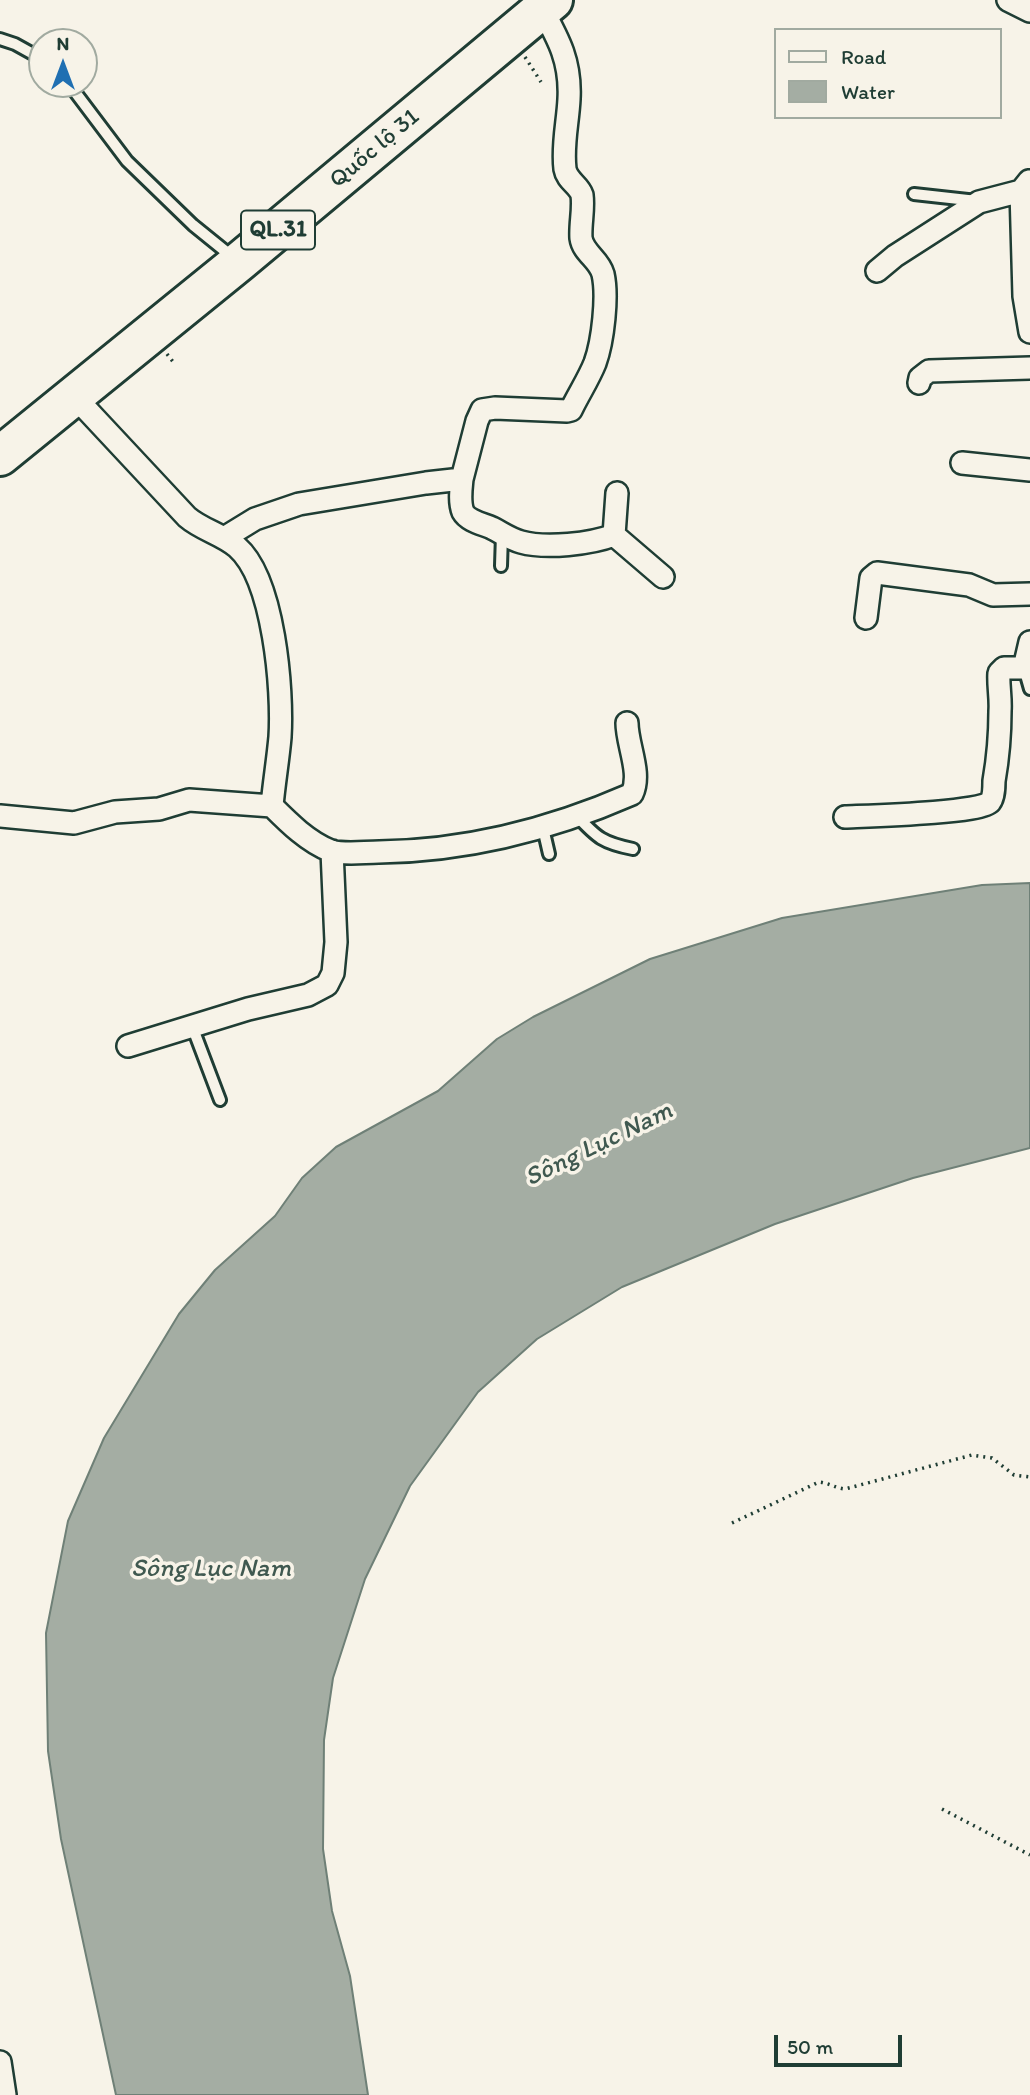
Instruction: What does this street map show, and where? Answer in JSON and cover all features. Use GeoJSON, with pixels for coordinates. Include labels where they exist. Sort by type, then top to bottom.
{"type":"FeatureCollection","features":[{"type":"Feature","properties":{"kind":"highway","name":"Quốc lộ 31"},"geometry":{"type":"LineString","coordinates":[[0,456],[239,262],[547,4]]}},
{"type":"Feature","properties":{"kind":"street"},"geometry":{"type":"LineString","coordinates":[[1008,0],[1030,11]]}},
{"type":"Feature","properties":{"kind":"street"},"geometry":{"type":"LineString","coordinates":[[547,4],[563,48],[568,74],[566,170],[569,179],[582,194],[581,239],[586,251],[601,266],[604,278],[599,349],[594,366],[571,410],[482,410],[460,492],[463,511],[468,517],[522,543],[589,543],[614,535]]}},
{"type":"Feature","properties":{"kind":"street"},"geometry":{"type":"LineString","coordinates":[[877,271],[895,256],[979,202],[1025,185],[1024,296],[1030,332]]}},
{"type":"Feature","properties":{"kind":"street"},"geometry":{"type":"LineString","coordinates":[[919,383],[929,371],[1030,368]]}},
{"type":"Feature","properties":{"kind":"street"},"geometry":{"type":"LineString","coordinates":[[74,396],[187,517],[196,525],[237,547],[252,566],[261,589],[264,622],[280,698],[280,736],[272,806]]}},
{"type":"Feature","properties":{"kind":"street"},"geometry":{"type":"LineString","coordinates":[[962,463],[1030,470]]}},
{"type":"Feature","properties":{"kind":"street"},"geometry":{"type":"LineString","coordinates":[[224,538],[254,519],[299,504],[462,479]]}},
{"type":"Feature","properties":{"kind":"street"},"geometry":{"type":"LineString","coordinates":[[614,535],[617,493]]}},
{"type":"Feature","properties":{"kind":"street"},"geometry":{"type":"LineString","coordinates":[[614,535],[663,577]]}},
{"type":"Feature","properties":{"kind":"street"},"geometry":{"type":"LineString","coordinates":[[866,618],[871,578],[877,573],[970,585],[993,595],[1030,594]]}},
{"type":"Feature","properties":{"kind":"street"},"geometry":{"type":"LineString","coordinates":[[845,817],[974,808],[988,804],[993,792],[998,751],[999,673],[1004,668],[1024,668],[1030,642]]}},
{"type":"Feature","properties":{"kind":"street"},"geometry":{"type":"LineString","coordinates":[[0,816],[74,823],[115,811],[159,809],[188,800],[272,806],[297,831],[332,851],[398,852],[435,848],[543,828],[632,794],[635,775],[627,723]]}},
{"type":"Feature","properties":{"kind":"street"},"geometry":{"type":"LineString","coordinates":[[128,1045],[248,1009],[308,995],[327,985],[333,973],[337,942],[332,851]]}},
{"type":"Feature","properties":{"kind":"street"},"geometry":{"type":"LineString","coordinates":[[0,2062],[3,2089]]}},
{"type":"Feature","properties":{"kind":"lane"},"geometry":{"type":"LineString","coordinates":[[0,39],[28,51]]}},
{"type":"Feature","properties":{"kind":"lane"},"geometry":{"type":"LineString","coordinates":[[80,98],[127,161],[193,225],[239,262]]}},
{"type":"Feature","properties":{"kind":"lane"},"geometry":{"type":"LineString","coordinates":[[914,194],[979,202]]}},
{"type":"Feature","properties":{"kind":"lane"},"geometry":{"type":"LineString","coordinates":[[501,566],[502,534]]}},
{"type":"Feature","properties":{"kind":"lane"},"geometry":{"type":"LineString","coordinates":[[1024,668],[1030,689]]}},
{"type":"Feature","properties":{"kind":"lane"},"geometry":{"type":"LineString","coordinates":[[576,815],[602,841],[633,849]]}},
{"type":"Feature","properties":{"kind":"lane"},"geometry":{"type":"LineString","coordinates":[[543,828],[548,854]]}},
{"type":"Feature","properties":{"kind":"lane"},"geometry":{"type":"LineString","coordinates":[[192,1026],[220,1100]]}},
{"type":"Feature","properties":{"kind":"path"},"geometry":{"type":"LineString","coordinates":[[732,1523],[819,1482],[845,1489],[972,1455],[992,1458],[1014,1475],[1030,1477]]}},
{"type":"Feature","properties":{"kind":"path"},"geometry":{"type":"LineString","coordinates":[[942,1808],[1030,1855]]}},
{"type":"Feature","properties":{"kind":"water","name":"Sông Lục Nam"},"geometry":{"type":"Polygon","coordinates":[[[1030,883],[1030,1148],[913,1178],[775,1224],[622,1287],[537,1339],[478,1392],[410,1486],[365,1579],[333,1678],[324,1740],[323,1849],[332,1911],[350,1976],[368,2095],[116,2095],[61,1839],[48,1751],[46,1633],[68,1521],[104,1438],[179,1314],[215,1270],[275,1216],[302,1178],[336,1147],[438,1091],[497,1039],[533,1017],[650,959],[782,918],[982,885],[1030,883]]]}}]}
